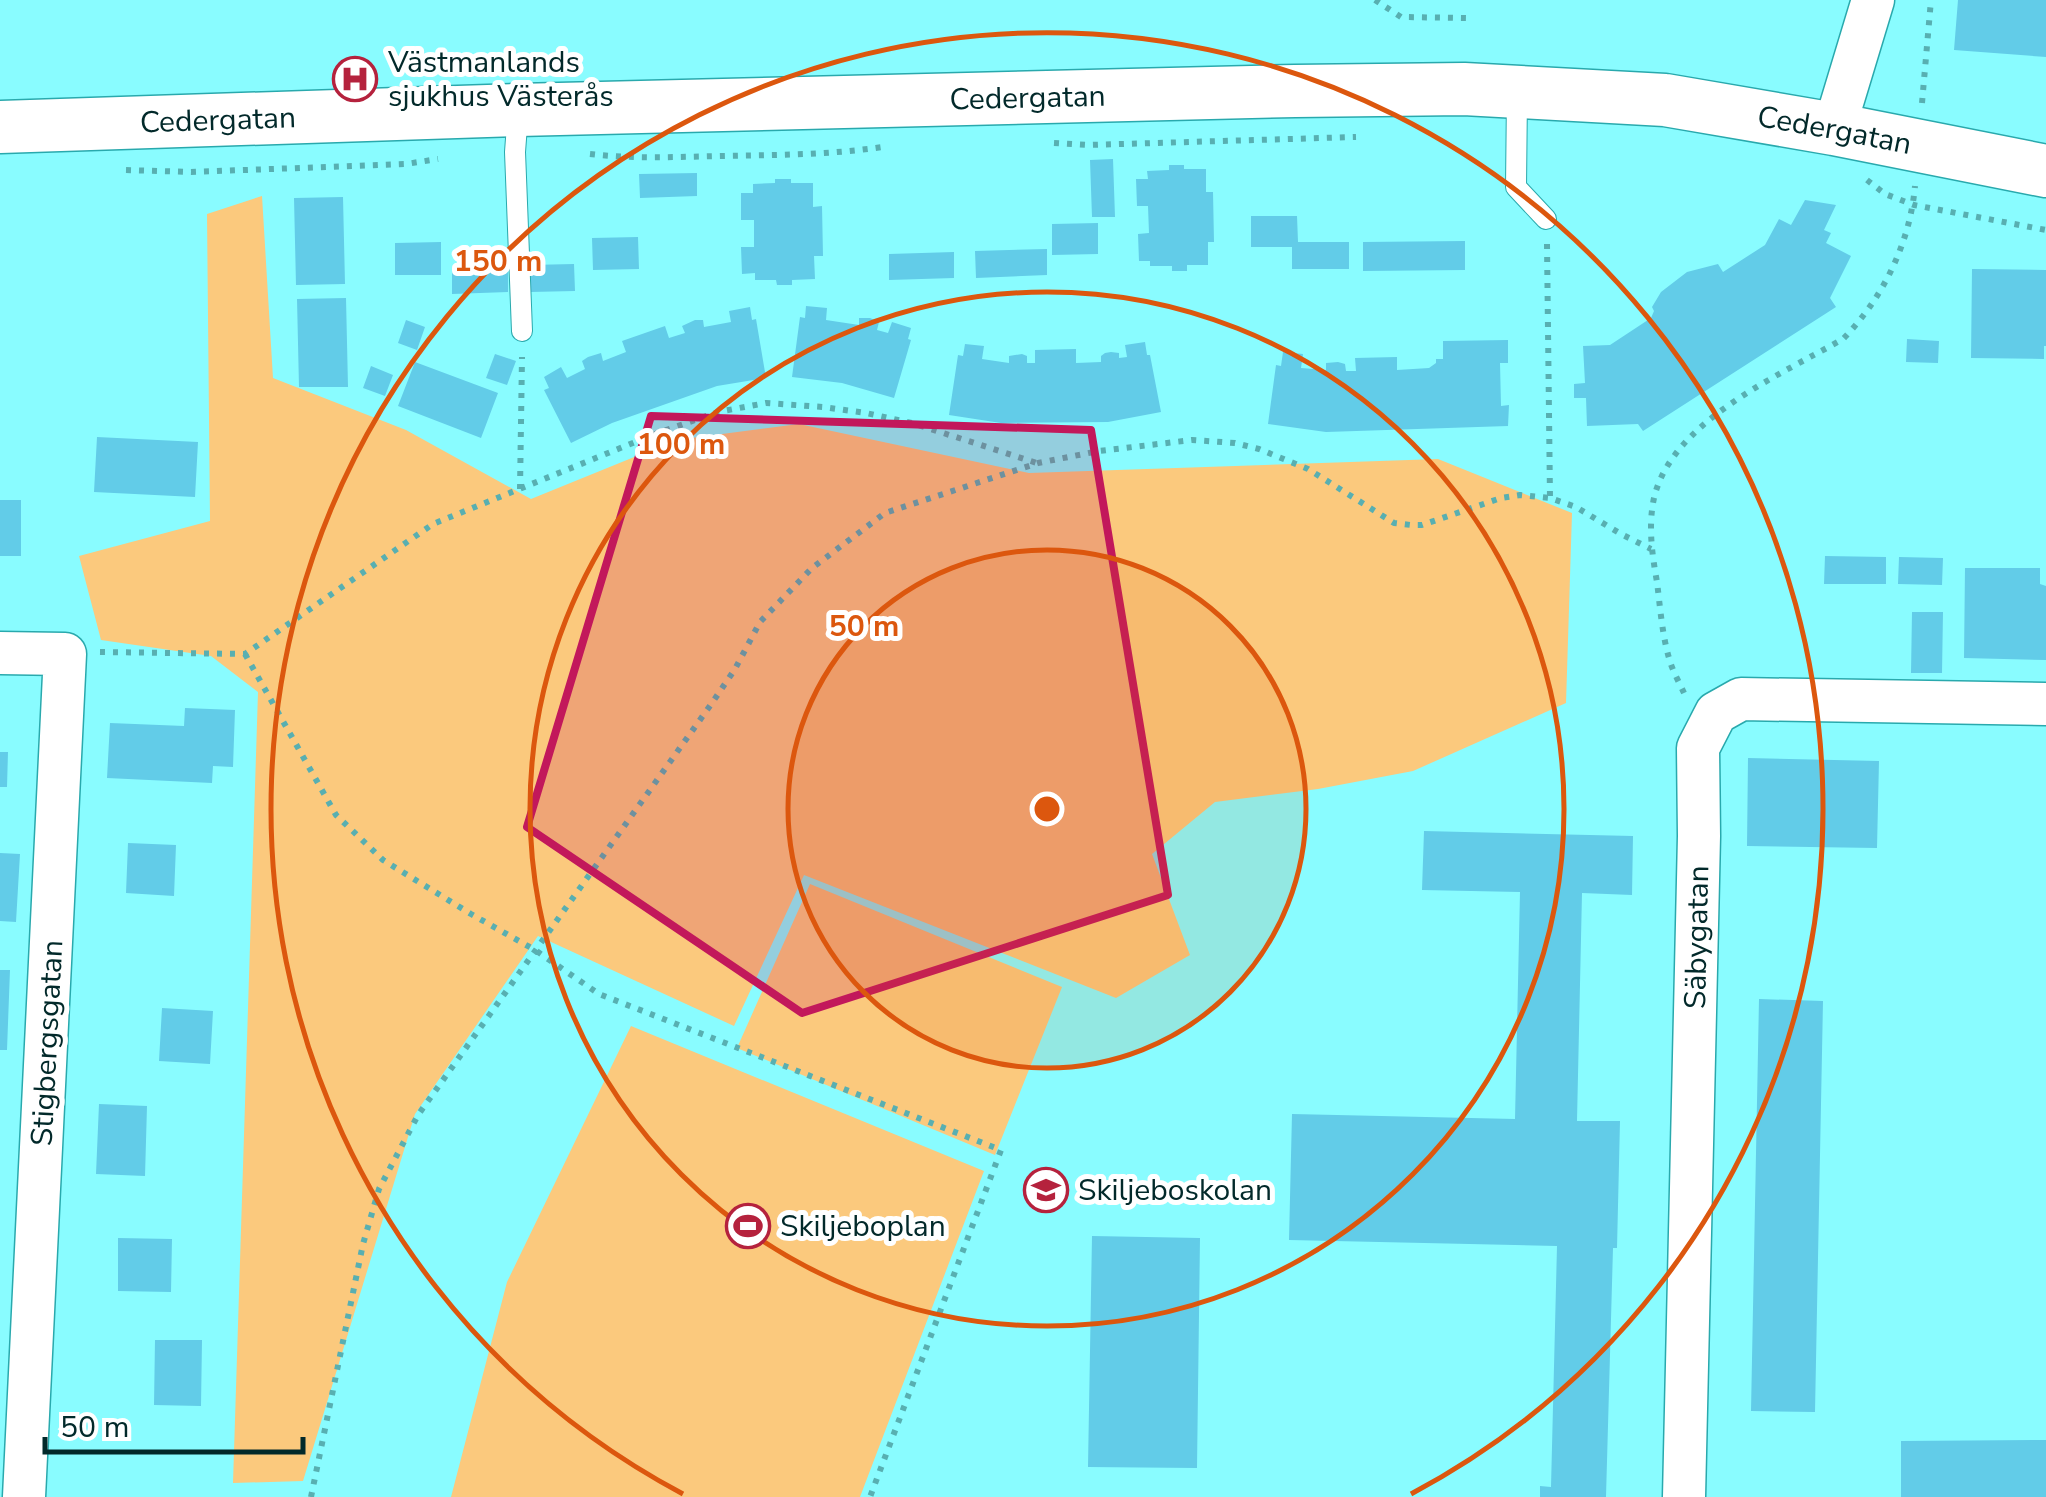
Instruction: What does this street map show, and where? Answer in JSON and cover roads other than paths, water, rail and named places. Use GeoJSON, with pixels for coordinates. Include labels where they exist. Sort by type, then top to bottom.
{"type":"FeatureCollection","features":[{"type":"Feature","properties":{"kind":"street"},"geometry":{"type":"LineString","coordinates":[[1834,129],[1872,0]]}},
{"type":"Feature","properties":{"kind":"street","name":"Cedergatan"},"geometry":{"type":"LineString","coordinates":[[0,127],[518,110],[1464,90],[1664,100],[2046,171]]}},
{"type":"Feature","properties":{"kind":"street","name":"Stigbergsgatan"},"geometry":{"type":"LineString","coordinates":[[0,653],[65,654],[14,1431],[24,1497]]}},
{"type":"Feature","properties":{"kind":"street","name":"Säbygatan"},"geometry":{"type":"LineString","coordinates":[[1684,1497],[1698,748],[1716,713],[1741,700],[2046,704]]}},
{"type":"Feature","properties":{"kind":"lane"},"geometry":{"type":"LineString","coordinates":[[1517,92],[1516,187],[1546,219]]}},
{"type":"Feature","properties":{"kind":"lane"},"geometry":{"type":"LineString","coordinates":[[518,110],[515,152],[522,331]]}},
{"type":"Feature","properties":{"kind":"place","name":"Västmanlands sjukhus Västerås"},"geometry":{"type":"Point","coordinates":[355,79]}},
{"type":"Feature","properties":{"kind":"place","name":"Skiljeboskolan"},"geometry":{"type":"Point","coordinates":[1046,1190]}},
{"type":"Feature","properties":{"kind":"place","name":"Skiljeboplan"},"geometry":{"type":"Point","coordinates":[748,1226]}}]}
